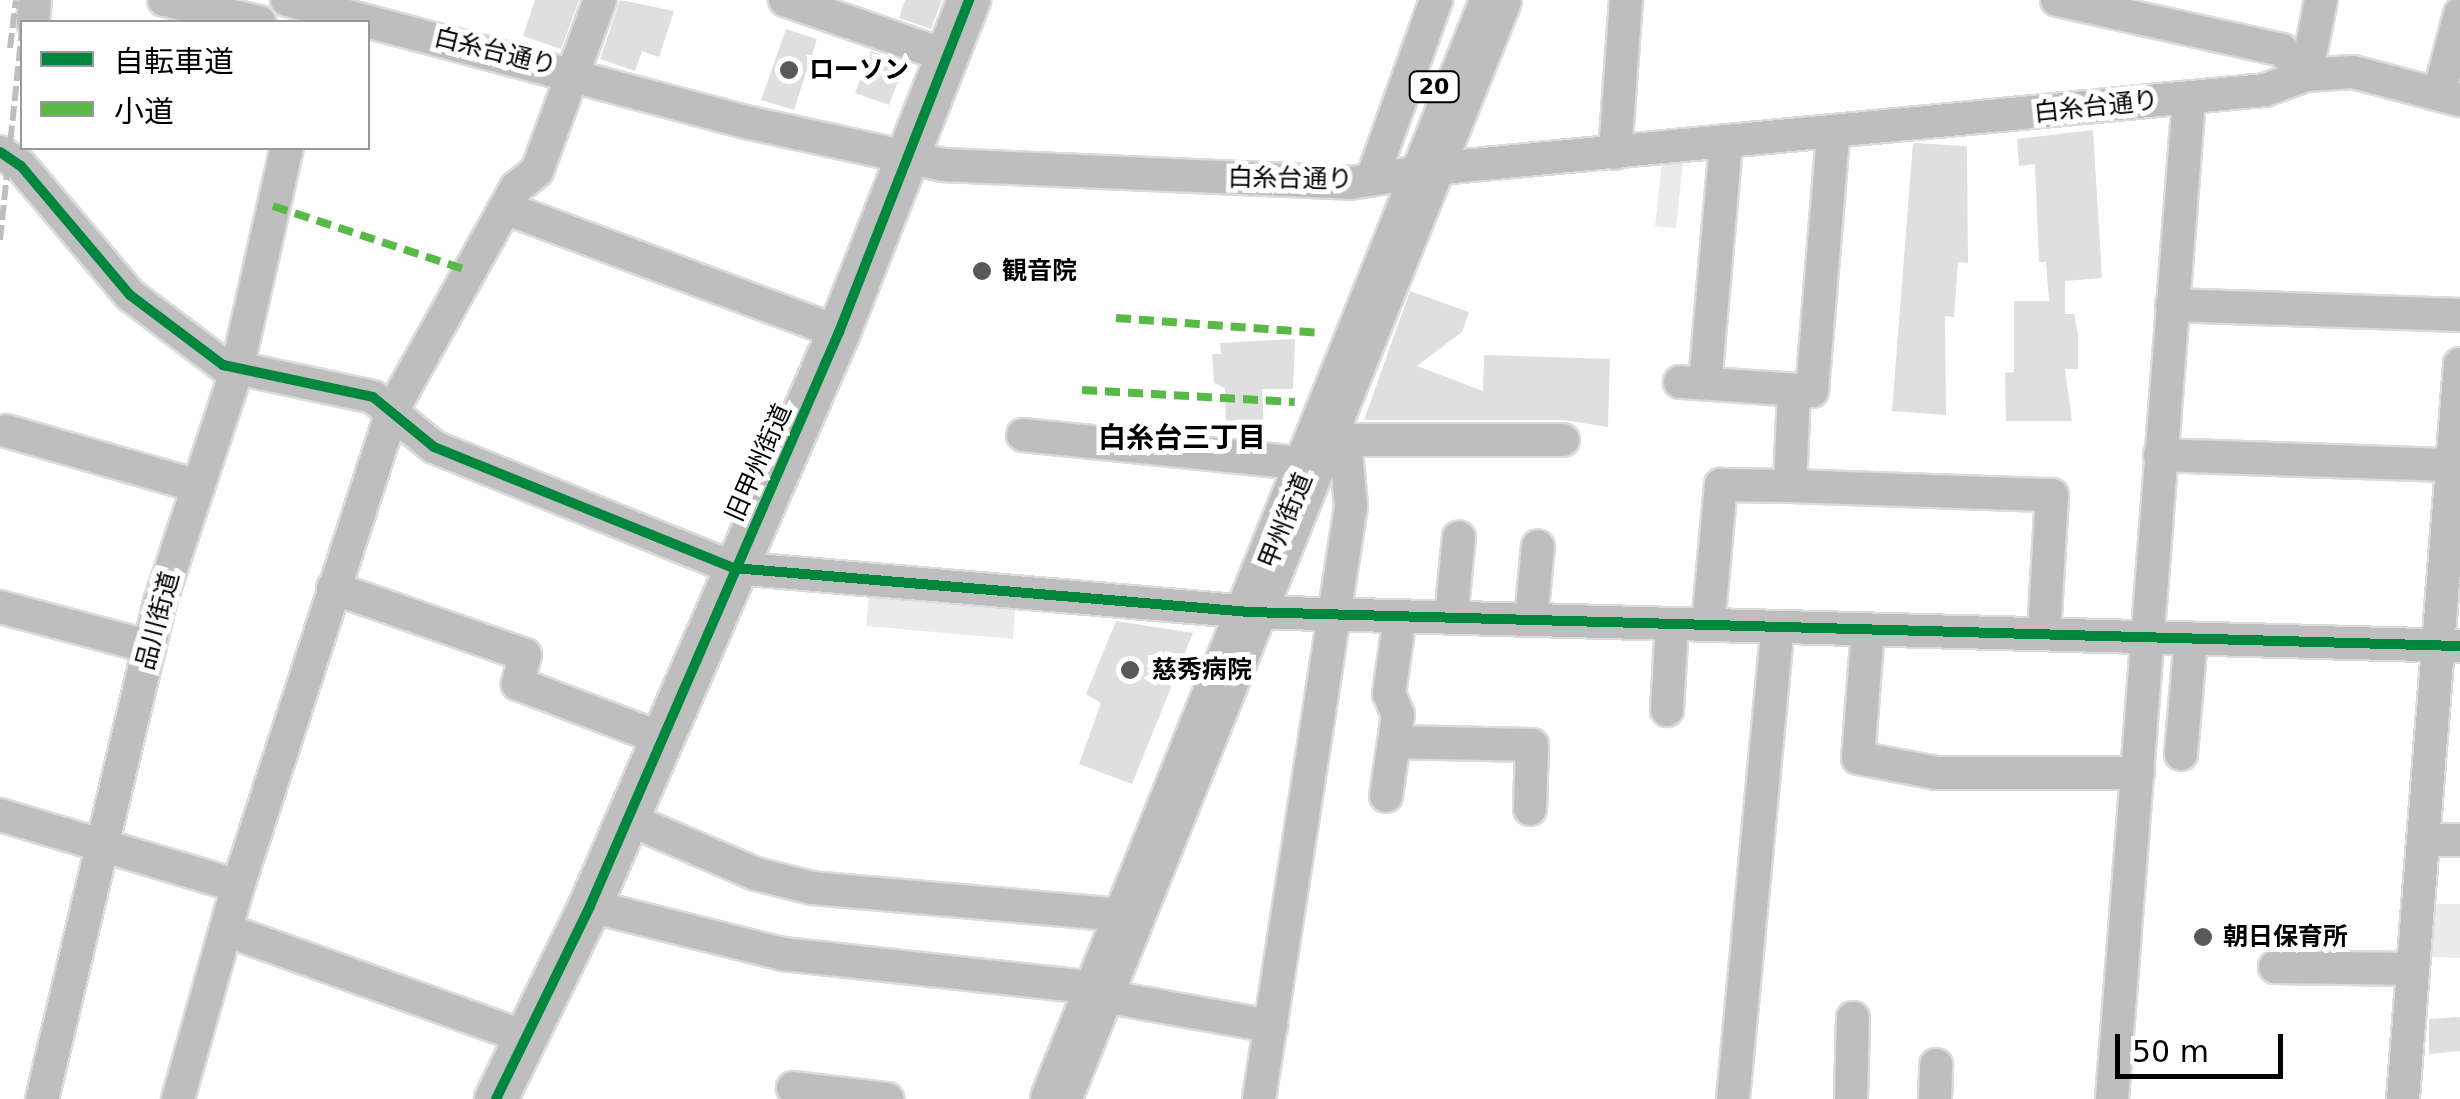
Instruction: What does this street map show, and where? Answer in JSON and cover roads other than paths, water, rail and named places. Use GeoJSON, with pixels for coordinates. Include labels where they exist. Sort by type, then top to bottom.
{"type":"FeatureCollection","features":[{"type":"Feature","properties":{"kind":"highway","name":"甲州街道"},"geometry":{"type":"LineString","coordinates":[[1033,1099],[1089,991],[1238,611],[1288,462],[1469,0]]}},
{"type":"Feature","properties":{"kind":"highway","name":"甲州街道"},"geometry":{"type":"LineString","coordinates":[[1056,1099],[1108,914],[1238,611],[1338,426],[1400,175],[1496,0]]}},
{"type":"Feature","properties":{"kind":"main road","name":"旧甲州街道"},"geometry":{"type":"LineString","coordinates":[[496,1099],[590,906],[839,332],[969,0]]}},
{"type":"Feature","properties":{"kind":"street"},"geometry":{"type":"LineString","coordinates":[[164,0],[250,20]]}},
{"type":"Feature","properties":{"kind":"street"},"geometry":{"type":"LineString","coordinates":[[178,1099],[238,886],[394,409],[516,188],[537,171],[600,0]]}},
{"type":"Feature","properties":{"kind":"street"},"geometry":{"type":"LineString","coordinates":[[785,0],[947,56]]}},
{"type":"Feature","properties":{"kind":"street"},"geometry":{"type":"LineString","coordinates":[[1400,175],[1436,0]]}},
{"type":"Feature","properties":{"kind":"street"},"geometry":{"type":"LineString","coordinates":[[1615,153],[1626,0]]}},
{"type":"Feature","properties":{"kind":"street"},"geometry":{"type":"LineString","coordinates":[[2056,0],[2282,50],[2306,75]]}},
{"type":"Feature","properties":{"kind":"street"},"geometry":{"type":"LineString","coordinates":[[2306,75],[2321,0]]}},
{"type":"Feature","properties":{"kind":"street","name":"白糸台通り"},"geometry":{"type":"LineString","coordinates":[[310,9],[356,20]]}},
{"type":"Feature","properties":{"kind":"street"},"geometry":{"type":"LineString","coordinates":[[2449,97],[2460,14]]}},
{"type":"Feature","properties":{"kind":"street","name":"白糸台通り"},"geometry":{"type":"LineString","coordinates":[[370,23],[572,71],[905,161],[1400,175],[2265,90],[2306,75],[2353,72],[2449,97]]}},
{"type":"Feature","properties":{"kind":"street"},"geometry":{"type":"LineString","coordinates":[[2112,1099],[2188,98]]}},
{"type":"Feature","properties":{"kind":"street"},"geometry":{"type":"LineString","coordinates":[[1726,143],[1692,382],[1812,391],[1833,133]]}},
{"type":"Feature","properties":{"kind":"street","name":"品川街道"},"geometry":{"type":"LineString","coordinates":[[42,1099],[150,647],[236,369],[279,150]]}},
{"type":"Feature","properties":{"kind":"street"},"geometry":{"type":"LineString","coordinates":[[14,154],[130,294],[173,331],[236,369],[345,389],[394,409],[434,446],[734,568],[1238,611],[2449,645]]}},
{"type":"Feature","properties":{"kind":"street"},"geometry":{"type":"LineString","coordinates":[[505,208],[839,332]]}},
{"type":"Feature","properties":{"kind":"street"},"geometry":{"type":"LineString","coordinates":[[2172,305],[2460,315]]}},
{"type":"Feature","properties":{"kind":"street"},"geometry":{"type":"LineString","coordinates":[[2403,1099],[2423,840],[2449,645],[2452,466],[2460,364]]}},
{"type":"Feature","properties":{"kind":"street"},"geometry":{"type":"LineString","coordinates":[[1790,486],[1794,390]]}},
{"type":"Feature","properties":{"kind":"street"},"geometry":{"type":"LineString","coordinates":[[1259,1099],[1352,506],[1338,426],[1563,440]]}},
{"type":"Feature","properties":{"kind":"street"},"geometry":{"type":"LineString","coordinates":[[6,430],[198,486]]}},
{"type":"Feature","properties":{"kind":"street"},"geometry":{"type":"LineString","coordinates":[[1023,435],[1288,462]]}},
{"type":"Feature","properties":{"kind":"street"},"geometry":{"type":"LineString","coordinates":[[2160,454],[2452,466]]}},
{"type":"Feature","properties":{"kind":"street"},"geometry":{"type":"LineString","coordinates":[[1708,625],[1721,485],[1790,486],[2052,495],[2044,634]]}},
{"type":"Feature","properties":{"kind":"street"},"geometry":{"type":"LineString","coordinates":[[1451,618],[1459,537]]}},
{"type":"Feature","properties":{"kind":"street"},"geometry":{"type":"LineString","coordinates":[[1531,620],[1538,546]]}},
{"type":"Feature","properties":{"kind":"street"},"geometry":{"type":"LineString","coordinates":[[333,588],[525,655],[518,684],[663,739]]}},
{"type":"Feature","properties":{"kind":"street"},"geometry":{"type":"LineString","coordinates":[[0,608],[150,647]]}},
{"type":"Feature","properties":{"kind":"street"},"geometry":{"type":"LineString","coordinates":[[1386,796],[1398,715],[1389,694],[1400,617]]}},
{"type":"Feature","properties":{"kind":"street"},"geometry":{"type":"LineString","coordinates":[[1667,710],[1672,624]]}},
{"type":"Feature","properties":{"kind":"street"},"geometry":{"type":"LineString","coordinates":[[1733,1099],[1778,627]]}},
{"type":"Feature","properties":{"kind":"street"},"geometry":{"type":"LineString","coordinates":[[1868,630],[1858,758],[1937,773],[2138,773]]}},
{"type":"Feature","properties":{"kind":"street"},"geometry":{"type":"LineString","coordinates":[[2181,754],[2190,638]]}},
{"type":"Feature","properties":{"kind":"street"},"geometry":{"type":"LineString","coordinates":[[1395,742],[1532,745],[1530,809]]}},
{"type":"Feature","properties":{"kind":"street"},"geometry":{"type":"LineString","coordinates":[[0,814],[238,886]]}},
{"type":"Feature","properties":{"kind":"street"},"geometry":{"type":"LineString","coordinates":[[628,820],[756,874],[812,888],[1108,914]]}},
{"type":"Feature","properties":{"kind":"street"},"geometry":{"type":"LineString","coordinates":[[2423,840],[2460,840]]}},
{"type":"Feature","properties":{"kind":"street"},"geometry":{"type":"LineString","coordinates":[[590,906],[783,954],[1089,991],[1271,1026]]}},
{"type":"Feature","properties":{"kind":"street"},"geometry":{"type":"LineString","coordinates":[[226,930],[526,1037]]}},
{"type":"Feature","properties":{"kind":"street"},"geometry":{"type":"LineString","coordinates":[[2276,967],[2413,969]]}},
{"type":"Feature","properties":{"kind":"street"},"geometry":{"type":"LineString","coordinates":[[1851,1099],[1853,1018]]}},
{"type":"Feature","properties":{"kind":"street"},"geometry":{"type":"LineString","coordinates":[[1935,1099],[1936,1065]]}},
{"type":"Feature","properties":{"kind":"street"},"geometry":{"type":"LineString","coordinates":[[792,1088],[886,1099]]}},
{"type":"Feature","properties":{"kind":"railway"},"geometry":{"type":"LineString","coordinates":[[10,48],[16,0]]}},
{"type":"Feature","properties":{"kind":"railway"},"geometry":{"type":"LineString","coordinates":[[0,240],[20,50]]}},
{"type":"Feature","properties":{"kind":"place","name":"ローソン"},"geometry":{"type":"Point","coordinates":[789,70]}},
{"type":"Feature","properties":{"kind":"place","name":"観音院"},"geometry":{"type":"Point","coordinates":[982,271]}},
{"type":"Feature","properties":{"kind":"place","name":"慈秀病院"},"geometry":{"type":"Point","coordinates":[1130,670]}},
{"type":"Feature","properties":{"kind":"place","name":"朝日保育所"},"geometry":{"type":"Point","coordinates":[2203,937]}},
{"type":"Feature","properties":{"kind":"district","name":"白糸台三丁目"},"geometry":{"type":"Point","coordinates":[1182,438]}}]}
